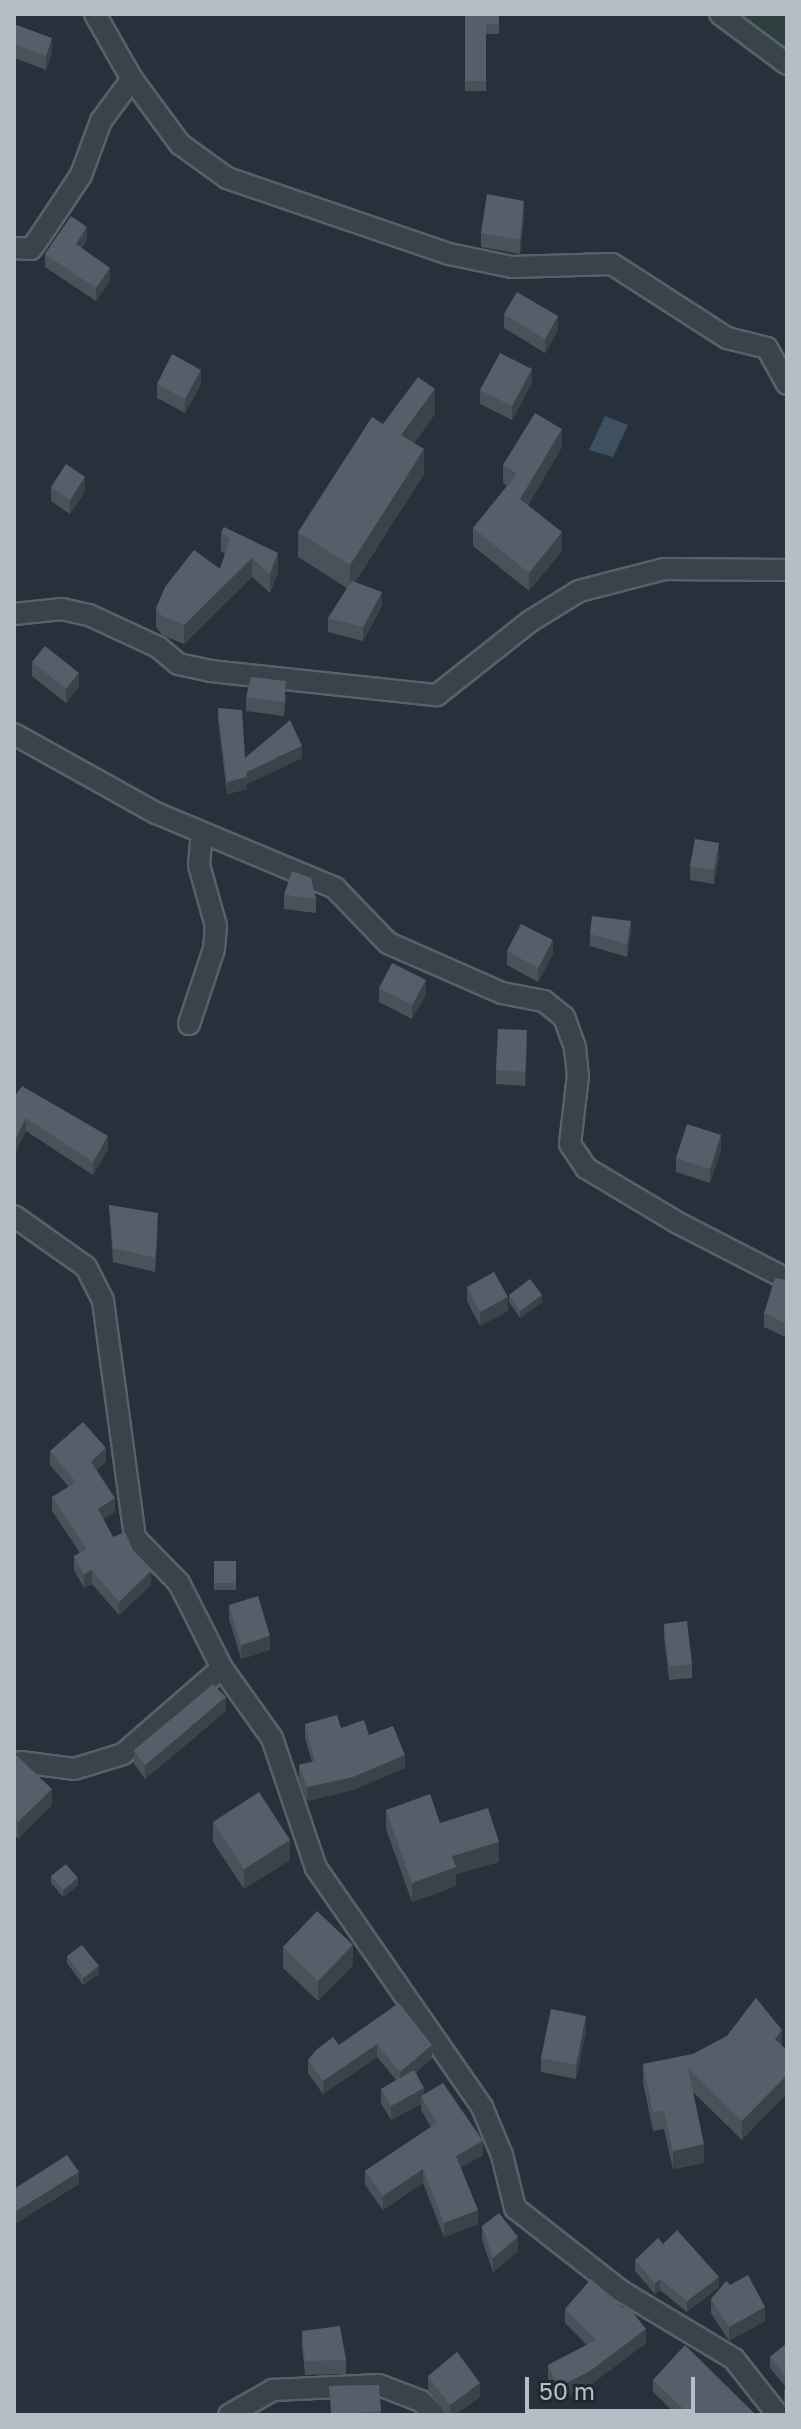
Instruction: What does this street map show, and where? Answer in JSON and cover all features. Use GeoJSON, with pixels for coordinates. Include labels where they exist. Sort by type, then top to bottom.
{"type":"FeatureCollection","features":[{"type":"Feature","properties":{"kind":"street"},"geometry":{"type":"LineString","coordinates":[[95,14],[132,79],[180,144],[227,178],[449,254],[512,267],[612,264],[727,338],[767,348],[787,384]]}},
{"type":"Feature","properties":{"kind":"street"},"geometry":{"type":"LineString","coordinates":[[720,14],[787,64]]}},
{"type":"Feature","properties":{"kind":"street"},"geometry":{"type":"LineString","coordinates":[[14,248],[31,249],[36,242],[81,175],[101,121],[132,79]]}},
{"type":"Feature","properties":{"kind":"street"},"geometry":{"type":"LineString","coordinates":[[14,614],[62,609],[89,615],[158,647],[178,664],[200,669],[437,695],[529,622],[579,591],[664,569],[787,570]]}},
{"type":"Feature","properties":{"kind":"street"},"geometry":{"type":"LineString","coordinates":[[14,734],[202,833],[248,848],[335,888],[388,943],[502,993],[544,1001],[564,1017],[575,1048],[578,1075],[570,1144],[586,1168],[678,1223],[787,1279]]}},
{"type":"Feature","properties":{"kind":"street"},"geometry":{"type":"LineString","coordinates":[[189,1024],[211,959],[216,926],[199,865],[202,833]]}},
{"type":"Feature","properties":{"kind":"street"},"geometry":{"type":"LineString","coordinates":[[14,1216],[86,1267],[103,1301],[135,1538],[179,1583],[222,1668],[272,1738],[316,1868],[482,2107],[502,2155],[515,2208],[621,2291],[734,2359],[778,2415]]}},
{"type":"Feature","properties":{"kind":"street"},"geometry":{"type":"LineString","coordinates":[[21,1762],[74,1769],[123,1754],[222,1668]]}},
{"type":"Feature","properties":{"kind":"street"},"geometry":{"type":"LineString","coordinates":[[229,2415],[273,2390],[379,2385],[421,2401],[435,2415]]}},
{"type":"Feature","properties":{"kind":"green space"},"geometry":{"type":"Polygon","coordinates":[[[729,14],[787,14],[787,58],[729,14]]]}},
{"type":"Feature","properties":{"kind":"water"},"geometry":{"type":"Polygon","coordinates":[[[605,416],[628,425],[613,457],[589,450],[605,416]]]}},
{"type":"Feature","properties":{"kind":"building"},"geometry":{"type":"Polygon","coordinates":[[[465,14],[499,14],[499,24],[486,24],[486,81],[465,81],[465,14]]]}},
{"type":"Feature","properties":{"kind":"building"},"geometry":{"type":"Polygon","coordinates":[[[14,24],[52,38],[46,56],[14,44],[14,24]]]}},
{"type":"Feature","properties":{"kind":"building"},"geometry":{"type":"Polygon","coordinates":[[[487,194],[524,201],[520,240],[481,233],[487,194]]]}},
{"type":"Feature","properties":{"kind":"building"},"geometry":{"type":"Polygon","coordinates":[[[71,216],[87,227],[76,244],[110,268],[96,288],[45,254],[71,216]]]}},
{"type":"Feature","properties":{"kind":"building"},"geometry":{"type":"Polygon","coordinates":[[[517,292],[558,316],[545,339],[504,314],[517,292]]]}},
{"type":"Feature","properties":{"kind":"building"},"geometry":{"type":"Polygon","coordinates":[[[500,353],[532,369],[512,406],[480,390],[500,353]]]}},
{"type":"Feature","properties":{"kind":"building"},"geometry":{"type":"Polygon","coordinates":[[[172,354],[201,370],[185,399],[157,384],[172,354]]]}},
{"type":"Feature","properties":{"kind":"building"},"geometry":{"type":"Polygon","coordinates":[[[418,377],[435,389],[401,435],[424,449],[350,565],[298,532],[372,417],[383,424],[418,377]]]}},
{"type":"Feature","properties":{"kind":"building"},"geometry":{"type":"Polygon","coordinates":[[[535,413],[562,429],[520,499],[562,532],[529,573],[473,528],[517,474],[503,465],[535,413]]]}},
{"type":"Feature","properties":{"kind":"building"},"geometry":{"type":"Polygon","coordinates":[[[66,464],[85,477],[70,500],[51,487],[66,464]]]}},
{"type":"Feature","properties":{"kind":"building"},"geometry":{"type":"Polygon","coordinates":[[[224,527],[278,553],[270,574],[252,558],[184,625],[162,616],[156,608],[165,587],[194,550],[220,569],[230,539],[221,532],[224,527]]]}},
{"type":"Feature","properties":{"kind":"building"},"geometry":{"type":"Polygon","coordinates":[[[352,581],[382,592],[363,627],[328,618],[352,581]]]}},
{"type":"Feature","properties":{"kind":"building"},"geometry":{"type":"Polygon","coordinates":[[[45,646],[79,673],[66,689],[32,662],[45,646]]]}},
{"type":"Feature","properties":{"kind":"building"},"geometry":{"type":"Polygon","coordinates":[[[251,677],[286,681],[284,702],[246,697],[251,677]]]}},
{"type":"Feature","properties":{"kind":"building"},"geometry":{"type":"Polygon","coordinates":[[[218,708],[242,710],[245,758],[290,720],[302,746],[246,772],[247,777],[227,782],[218,708]]]}},
{"type":"Feature","properties":{"kind":"building"},"geometry":{"type":"Polygon","coordinates":[[[695,839],[719,843],[714,870],[690,866],[695,839]]]}},
{"type":"Feature","properties":{"kind":"building"},"geometry":{"type":"Polygon","coordinates":[[[292,871],[311,878],[316,899],[284,895],[292,871]]]}},
{"type":"Feature","properties":{"kind":"building"},"geometry":{"type":"Polygon","coordinates":[[[592,916],[631,921],[627,944],[590,934],[592,916]]]}},
{"type":"Feature","properties":{"kind":"building"},"geometry":{"type":"Polygon","coordinates":[[[521,924],[553,940],[538,968],[507,951],[521,924]]]}},
{"type":"Feature","properties":{"kind":"building"},"geometry":{"type":"Polygon","coordinates":[[[392,963],[426,980],[412,1005],[379,988],[392,963]]]}},
{"type":"Feature","properties":{"kind":"building"},"geometry":{"type":"Polygon","coordinates":[[[498,1029],[527,1030],[525,1072],[496,1070],[498,1029]]]}},
{"type":"Feature","properties":{"kind":"building"},"geometry":{"type":"Polygon","coordinates":[[[22,1086],[108,1136],[93,1162],[26,1118],[14,1142],[14,1097],[22,1086]]]}},
{"type":"Feature","properties":{"kind":"building"},"geometry":{"type":"Polygon","coordinates":[[[687,1124],[721,1135],[710,1169],[676,1158],[687,1124]]]}},
{"type":"Feature","properties":{"kind":"building"},"geometry":{"type":"Polygon","coordinates":[[[109,1205],[158,1213],[155,1258],[113,1248],[109,1205]]]}},
{"type":"Feature","properties":{"kind":"building"},"geometry":{"type":"Polygon","coordinates":[[[494,1272],[508,1297],[480,1312],[467,1287],[494,1272]]]}},
{"type":"Feature","properties":{"kind":"building"},"geometry":{"type":"Polygon","coordinates":[[[775,1278],[787,1280],[787,1324],[764,1313],[775,1278]]]}},
{"type":"Feature","properties":{"kind":"building"},"geometry":{"type":"Polygon","coordinates":[[[530,1279],[542,1295],[520,1311],[509,1295],[530,1279]]]}},
{"type":"Feature","properties":{"kind":"building"},"geometry":{"type":"Polygon","coordinates":[[[83,1422],[106,1448],[91,1462],[115,1498],[98,1509],[113,1537],[125,1532],[136,1557],[151,1571],[119,1602],[92,1570],[84,1574],[74,1556],[87,1549],[52,1497],[76,1482],[50,1451],[83,1422]]]}},
{"type":"Feature","properties":{"kind":"building"},"geometry":{"type":"Polygon","coordinates":[[[214,1561],[236,1561],[236,1583],[214,1583],[214,1561]]]}},
{"type":"Feature","properties":{"kind":"building"},"geometry":{"type":"Polygon","coordinates":[[[258,1596],[270,1636],[241,1645],[229,1605],[258,1596]]]}},
{"type":"Feature","properties":{"kind":"building"},"geometry":{"type":"Polygon","coordinates":[[[687,1621],[692,1664],[669,1666],[664,1624],[687,1621]]]}},
{"type":"Feature","properties":{"kind":"building"},"geometry":{"type":"Polygon","coordinates":[[[213,1684],[226,1697],[145,1765],[134,1750],[213,1684]]]}},
{"type":"Feature","properties":{"kind":"building"},"geometry":{"type":"Polygon","coordinates":[[[337,1715],[341,1728],[364,1720],[369,1735],[393,1726],[405,1755],[353,1777],[307,1787],[299,1765],[315,1761],[305,1724],[337,1715]]]}},
{"type":"Feature","properties":{"kind":"building"},"geometry":{"type":"Polygon","coordinates":[[[14,1753],[52,1789],[18,1822],[14,1816],[14,1753]]]}},
{"type":"Feature","properties":{"kind":"building"},"geometry":{"type":"Polygon","coordinates":[[[259,1792],[290,1840],[244,1869],[213,1822],[259,1792]]]}},
{"type":"Feature","properties":{"kind":"building"},"geometry":{"type":"Polygon","coordinates":[[[430,1794],[440,1823],[488,1808],[499,1842],[452,1856],[456,1867],[412,1883],[386,1810],[430,1794]]]}},
{"type":"Feature","properties":{"kind":"building"},"geometry":{"type":"Polygon","coordinates":[[[66,1864],[78,1878],[63,1890],[51,1876],[66,1864]]]}},
{"type":"Feature","properties":{"kind":"building"},"geometry":{"type":"Polygon","coordinates":[[[317,1911],[353,1945],[318,1981],[283,1947],[317,1911]]]}},
{"type":"Feature","properties":{"kind":"building"},"geometry":{"type":"Polygon","coordinates":[[[82,1945],[99,1966],[83,1978],[67,1956],[82,1945]]]}},
{"type":"Feature","properties":{"kind":"building"},"geometry":{"type":"Polygon","coordinates":[[[756,1998],[782,2030],[775,2039],[787,2050],[787,2075],[742,2121],[688,2068],[704,2144],[673,2151],[664,2111],[653,2112],[643,2064],[693,2054],[727,2036],[756,1998]]]}},
{"type":"Feature","properties":{"kind":"building"},"geometry":{"type":"Polygon","coordinates":[[[399,2003],[432,2045],[400,2072],[377,2044],[323,2081],[308,2060],[316,2050],[333,2037],[339,2045],[399,2003]]]}},
{"type":"Feature","properties":{"kind":"building"},"geometry":{"type":"Polygon","coordinates":[[[551,2009],[586,2016],[576,2065],[541,2058],[551,2009]]]}},
{"type":"Feature","properties":{"kind":"building"},"geometry":{"type":"Polygon","coordinates":[[[414,2070],[424,2088],[391,2106],[381,2089],[414,2070]]]}},
{"type":"Feature","properties":{"kind":"building"},"geometry":{"type":"Polygon","coordinates":[[[443,2083],[483,2141],[456,2156],[478,2210],[444,2223],[423,2169],[383,2196],[365,2171],[437,2123],[421,2096],[443,2083]]]}},
{"type":"Feature","properties":{"kind":"building"},"geometry":{"type":"Polygon","coordinates":[[[67,2155],[79,2172],[16,2211],[14,2189],[67,2155]]]}},
{"type":"Feature","properties":{"kind":"building"},"geometry":{"type":"Polygon","coordinates":[[[499,2213],[518,2237],[493,2258],[482,2226],[499,2213]]]}},
{"type":"Feature","properties":{"kind":"building"},"geometry":{"type":"Polygon","coordinates":[[[677,2230],[719,2277],[687,2301],[660,2279],[655,2283],[635,2260],[658,2238],[663,2244],[677,2230]]]}},
{"type":"Feature","properties":{"kind":"building"},"geometry":{"type":"Polygon","coordinates":[[[748,2275],[765,2307],[729,2327],[711,2299],[726,2281],[730,2285],[748,2275]]]}},
{"type":"Feature","properties":{"kind":"building"},"geometry":{"type":"Polygon","coordinates":[[[591,2279],[623,2308],[627,2305],[646,2329],[590,2371],[559,2387],[548,2365],[596,2340],[565,2309],[591,2279]]]}},
{"type":"Feature","properties":{"kind":"building"},"geometry":{"type":"Polygon","coordinates":[[[340,2326],[346,2360],[305,2361],[302,2331],[340,2326]]]}},
{"type":"Feature","properties":{"kind":"building"},"geometry":{"type":"Polygon","coordinates":[[[787,2343],[787,2377],[770,2357],[787,2343]]]}},
{"type":"Feature","properties":{"kind":"building"},"geometry":{"type":"Polygon","coordinates":[[[685,2345],[756,2415],[690,2415],[653,2380],[685,2345]]]}},
{"type":"Feature","properties":{"kind":"building"},"geometry":{"type":"Polygon","coordinates":[[[457,2352],[480,2383],[450,2405],[428,2376],[457,2352]]]}},
{"type":"Feature","properties":{"kind":"building"},"geometry":{"type":"Polygon","coordinates":[[[379,2385],[381,2411],[332,2415],[329,2386],[379,2385]]]}}]}
